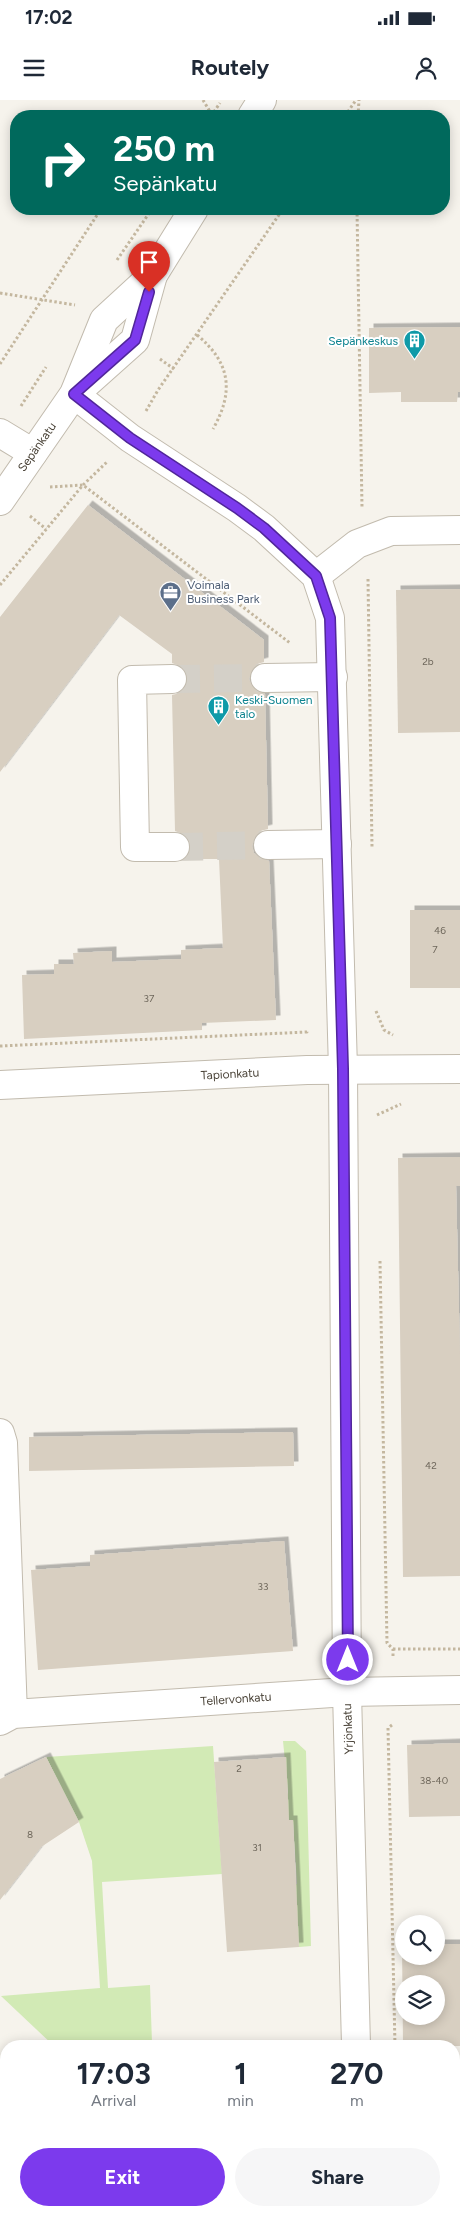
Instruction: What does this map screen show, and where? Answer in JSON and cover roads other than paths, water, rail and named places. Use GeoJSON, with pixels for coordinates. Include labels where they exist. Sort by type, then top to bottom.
{"type":"FeatureCollection","features":[{"type":"Feature","properties":{"kind":"street","name":"Sepänkatu"},"geometry":{"type":"LineString","coordinates":[[0,501],[74,394],[104,320],[153,275],[190,215]]}},
{"type":"Feature","properties":{"kind":"street","name":"Sepänkatu"},"geometry":{"type":"LineString","coordinates":[[74,394],[135,340],[153,275]]}},
{"type":"Feature","properties":{"kind":"street","name":"Yrjönkatu"},"geometry":{"type":"LineString","coordinates":[[74,394],[130,438],[237,508],[264,528],[316,576],[330,618],[343,1069],[347,1692],[356,2040]]}},
{"type":"Feature","properties":{"kind":"street"},"geometry":{"type":"LineString","coordinates":[[0,432],[33,453]]}},
{"type":"Feature","properties":{"kind":"street"},"geometry":{"type":"LineString","coordinates":[[316,576],[357,544],[391,531],[460,530]]}},
{"type":"Feature","properties":{"kind":"street"},"geometry":{"type":"LineString","coordinates":[[265,678],[332,677]]}},
{"type":"Feature","properties":{"kind":"street"},"geometry":{"type":"LineString","coordinates":[[172,680],[132,680],[134,847],[175,846]]}},
{"type":"Feature","properties":{"kind":"street"},"geometry":{"type":"LineString","coordinates":[[268,845],[337,844]]}},
{"type":"Feature","properties":{"kind":"street","name":"Tapionkatu"},"geometry":{"type":"LineString","coordinates":[[0,1085],[343,1069],[460,1069]]}},
{"type":"Feature","properties":{"kind":"street"},"geometry":{"type":"LineString","coordinates":[[0,1433],[3,1443],[7,1718]]}},
{"type":"Feature","properties":{"kind":"street","name":"Tellervonkatu"},"geometry":{"type":"LineString","coordinates":[[7,1718],[347,1692],[460,1690]]}},
{"type":"Feature","properties":{"kind":"tunnel"},"geometry":{"type":"LineString","coordinates":[[172,679],[265,678]]}},
{"type":"Feature","properties":{"kind":"tunnel"},"geometry":{"type":"LineString","coordinates":[[175,847],[268,845]]}},
{"type":"Feature","properties":{"kind":"place","name":"Sepänkeskus"},"geometry":{"type":"Point","coordinates":[414,360]}},
{"type":"Feature","properties":{"kind":"place","name":"Voimala Business Park"},"geometry":{"type":"Point","coordinates":[171,611]}},
{"type":"Feature","properties":{"kind":"place","name":"Keski-Suomen talo"},"geometry":{"type":"Point","coordinates":[219,726]}}]}
